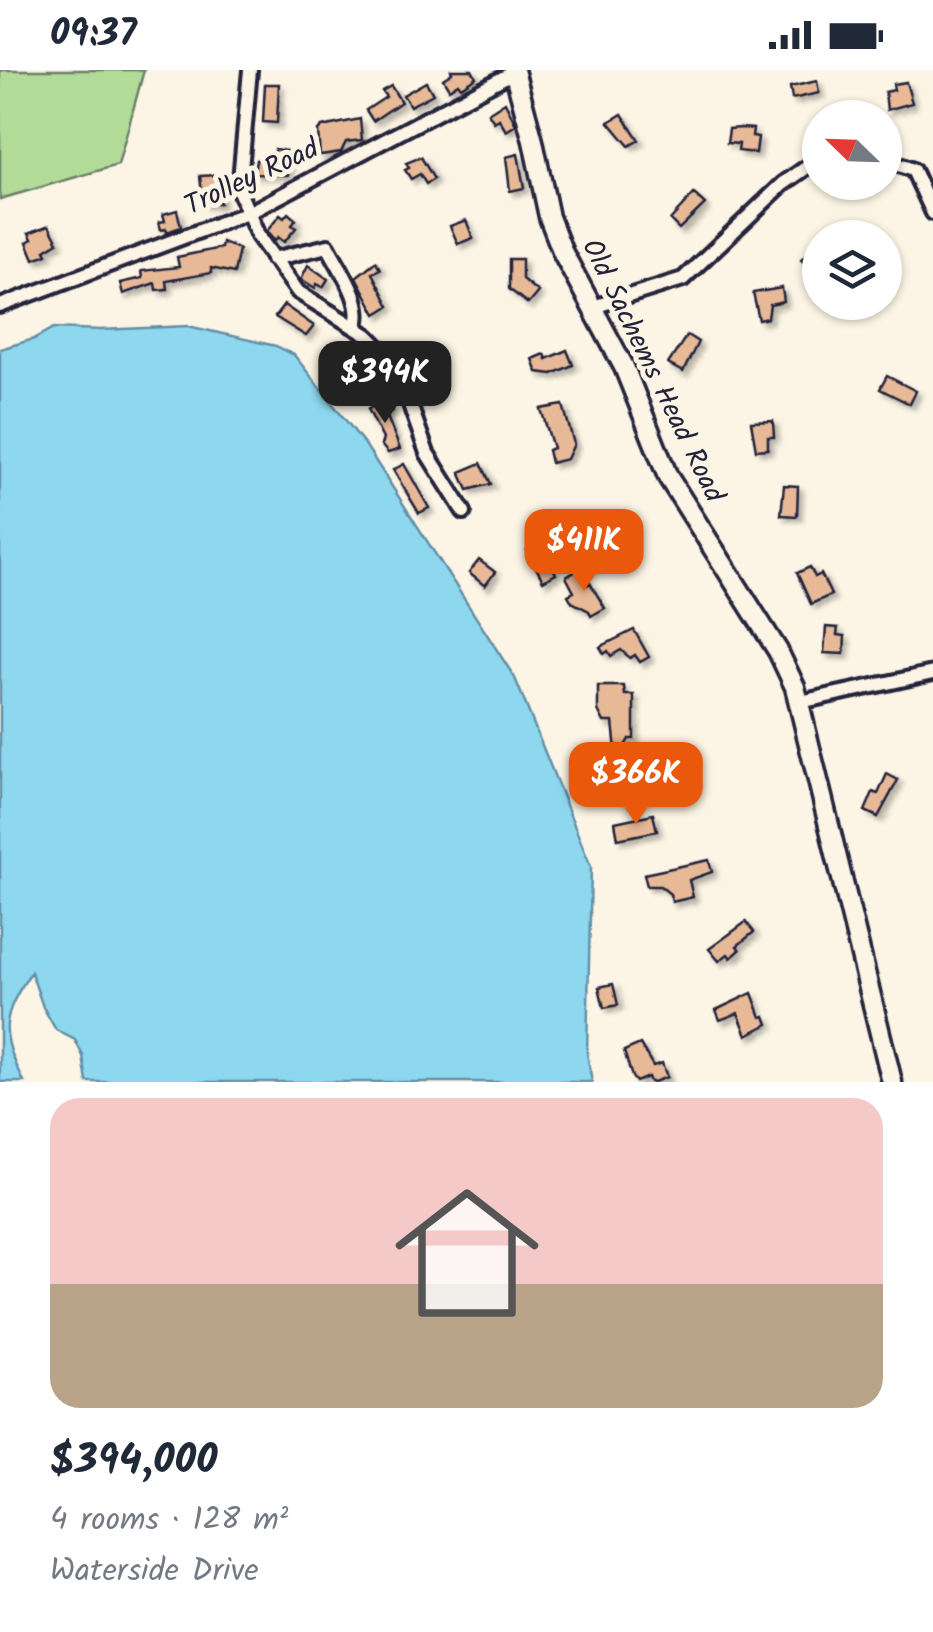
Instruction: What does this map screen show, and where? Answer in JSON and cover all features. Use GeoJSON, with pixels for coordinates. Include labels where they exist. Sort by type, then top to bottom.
{"type":"FeatureCollection","features":[{"type":"Feature","properties":{"kind":"street"},"geometry":{"type":"LineString","coordinates":[[250,70],[239,192],[258,236],[298,292],[355,327],[377,344],[394,366],[427,453],[464,512]]}},
{"type":"Feature","properties":{"kind":"street","name":"Trolley Road"},"geometry":{"type":"LineString","coordinates":[[0,306],[250,212],[514,71]]}},
{"type":"Feature","properties":{"kind":"street","name":"Old Sachems Head Road"},"geometry":{"type":"LineString","coordinates":[[514,71],[548,217],[563,253],[624,367],[668,477],[778,651],[800,702],[892,1082]]}},
{"type":"Feature","properties":{"kind":"street"},"geometry":{"type":"LineString","coordinates":[[902,166],[913,170],[933,213]]}},
{"type":"Feature","properties":{"kind":"street"},"geometry":{"type":"LineString","coordinates":[[593,307],[682,279],[802,171]]}},
{"type":"Feature","properties":{"kind":"street"},"geometry":{"type":"LineString","coordinates":[[273,259],[328,246],[358,307],[355,327]]}},
{"type":"Feature","properties":{"kind":"street"},"geometry":{"type":"LineString","coordinates":[[800,702],[933,673]]}},
{"type":"Feature","properties":{"kind":"green space"},"geometry":{"type":"Polygon","coordinates":[[[0,70],[144,70],[118,165],[0,199],[0,70]]]}},
{"type":"Feature","properties":{"kind":"water"},"geometry":{"type":"Polygon","coordinates":[[[188,326],[276,346],[294,355],[366,446],[515,678],[591,867],[587,1053],[592,1082],[87,1082],[83,1056],[75,1040],[56,1030],[31,972],[13,1002],[7,1026],[7,1037],[24,1082],[0,1082],[0,349],[34,339],[54,328],[188,326]]]}},
{"type":"Feature","properties":{"kind":"building"},"geometry":{"type":"Polygon","coordinates":[[[451,70],[472,70],[476,77],[461,87],[458,83],[449,89],[443,79],[451,70]]]}},
{"type":"Feature","properties":{"kind":"building"},"geometry":{"type":"Polygon","coordinates":[[[817,81],[819,93],[792,99],[790,87],[817,81]]]}},
{"type":"Feature","properties":{"kind":"building"},"geometry":{"type":"Polygon","coordinates":[[[426,82],[433,94],[410,106],[403,95],[426,82]]]}},
{"type":"Feature","properties":{"kind":"building"},"geometry":{"type":"Polygon","coordinates":[[[906,82],[912,103],[902,106],[902,100],[886,100],[885,92],[894,90],[893,84],[906,82]]]}},
{"type":"Feature","properties":{"kind":"building"},"geometry":{"type":"Polygon","coordinates":[[[265,84],[279,84],[277,123],[263,122],[265,84]]]}},
{"type":"Feature","properties":{"kind":"building"},"geometry":{"type":"Polygon","coordinates":[[[391,86],[401,102],[373,121],[366,110],[386,97],[382,91],[391,86]]]}},
{"type":"Feature","properties":{"kind":"building"},"geometry":{"type":"Polygon","coordinates":[[[505,102],[516,125],[506,131],[499,119],[494,122],[488,113],[505,102]]]}},
{"type":"Feature","properties":{"kind":"building"},"geometry":{"type":"Polygon","coordinates":[[[622,114],[639,140],[629,146],[609,122],[622,114]]]}},
{"type":"Feature","properties":{"kind":"building"},"geometry":{"type":"Polygon","coordinates":[[[360,119],[362,140],[346,142],[341,152],[320,155],[318,131],[322,127],[360,119]]]}},
{"type":"Feature","properties":{"kind":"building"},"geometry":{"type":"Polygon","coordinates":[[[729,129],[753,129],[752,136],[758,137],[756,153],[738,151],[739,144],[727,143],[729,129]]]}},
{"type":"Feature","properties":{"kind":"building"},"geometry":{"type":"Polygon","coordinates":[[[275,149],[291,152],[288,175],[254,174],[256,160],[274,158],[275,149]]]}},
{"type":"Feature","properties":{"kind":"building"},"geometry":{"type":"Polygon","coordinates":[[[518,154],[524,188],[510,191],[506,157],[518,154]]]}},
{"type":"Feature","properties":{"kind":"building"},"geometry":{"type":"Polygon","coordinates":[[[421,157],[434,179],[426,184],[420,174],[411,179],[405,170],[409,168],[406,163],[421,157]]]}},
{"type":"Feature","properties":{"kind":"building"},"geometry":{"type":"Polygon","coordinates":[[[218,175],[220,203],[203,204],[200,176],[218,175]]]}},
{"type":"Feature","properties":{"kind":"building"},"geometry":{"type":"Polygon","coordinates":[[[694,194],[705,204],[679,229],[670,220],[694,194]]]}},
{"type":"Feature","properties":{"kind":"building"},"geometry":{"type":"Polygon","coordinates":[[[177,210],[181,227],[161,230],[163,214],[177,210]]]}},
{"type":"Feature","properties":{"kind":"building"},"geometry":{"type":"Polygon","coordinates":[[[288,213],[296,220],[292,225],[296,228],[284,242],[278,237],[275,241],[267,231],[280,215],[284,218],[288,213]]]}},
{"type":"Feature","properties":{"kind":"building"},"geometry":{"type":"Polygon","coordinates":[[[466,220],[473,238],[458,244],[450,226],[466,220]]]}},
{"type":"Feature","properties":{"kind":"building"},"geometry":{"type":"Polygon","coordinates":[[[49,225],[58,242],[45,250],[47,254],[34,259],[27,242],[32,239],[29,233],[49,225]]]}},
{"type":"Feature","properties":{"kind":"building"},"geometry":{"type":"Polygon","coordinates":[[[222,242],[239,249],[234,273],[211,268],[211,273],[166,281],[167,289],[156,290],[155,283],[123,294],[120,283],[142,278],[141,271],[179,267],[177,257],[221,248],[222,242]]]}},
{"type":"Feature","properties":{"kind":"building"},"geometry":{"type":"Polygon","coordinates":[[[509,259],[522,259],[522,279],[538,292],[528,304],[509,289],[509,259]]]}},
{"type":"Feature","properties":{"kind":"building"},"geometry":{"type":"Polygon","coordinates":[[[376,261],[380,269],[372,273],[389,306],[376,314],[356,277],[376,261]]]}},
{"type":"Feature","properties":{"kind":"building"},"geometry":{"type":"Polygon","coordinates":[[[308,265],[328,279],[323,287],[317,284],[315,288],[301,279],[308,265]]]}},
{"type":"Feature","properties":{"kind":"building"},"geometry":{"type":"Polygon","coordinates":[[[782,288],[784,302],[770,305],[768,318],[759,320],[753,293],[782,288]]]}},
{"type":"Feature","properties":{"kind":"building"},"geometry":{"type":"Polygon","coordinates":[[[284,305],[314,326],[306,336],[275,317],[284,305]]]}},
{"type":"Feature","properties":{"kind":"building"},"geometry":{"type":"Polygon","coordinates":[[[687,335],[698,342],[683,372],[668,364],[687,335]]]}},
{"type":"Feature","properties":{"kind":"building"},"geometry":{"type":"Polygon","coordinates":[[[567,350],[573,365],[552,374],[537,372],[532,359],[544,354],[546,359],[567,350]]]}},
{"type":"Feature","properties":{"kind":"building"},"geometry":{"type":"Polygon","coordinates":[[[348,354],[361,371],[373,363],[381,374],[364,391],[335,363],[348,354]]]}},
{"type":"Feature","properties":{"kind":"building"},"geometry":{"type":"Polygon","coordinates":[[[415,355],[435,360],[429,382],[420,382],[420,377],[414,375],[415,355]]]}},
{"type":"Feature","properties":{"kind":"building"},"geometry":{"type":"Polygon","coordinates":[[[887,376],[916,391],[910,404],[880,389],[887,376]]]}},
{"type":"Feature","properties":{"kind":"building"},"geometry":{"type":"Polygon","coordinates":[[[386,400],[392,411],[386,414],[400,449],[388,453],[381,445],[383,439],[368,409],[386,400]]]}},
{"type":"Feature","properties":{"kind":"building"},"geometry":{"type":"Polygon","coordinates":[[[563,405],[574,444],[567,459],[551,463],[548,450],[553,448],[541,409],[563,405]]]}},
{"type":"Feature","properties":{"kind":"building"},"geometry":{"type":"Polygon","coordinates":[[[773,421],[774,437],[768,437],[768,449],[756,450],[751,422],[773,421]]]}},
{"type":"Feature","properties":{"kind":"building"},"geometry":{"type":"Polygon","coordinates":[[[481,463],[491,484],[468,490],[460,472],[481,463]]]}},
{"type":"Feature","properties":{"kind":"building"},"geometry":{"type":"Polygon","coordinates":[[[404,464],[429,508],[419,513],[393,470],[404,464]]]}},
{"type":"Feature","properties":{"kind":"building"},"geometry":{"type":"Polygon","coordinates":[[[784,485],[798,486],[797,516],[781,515],[784,485]]]}},
{"type":"Feature","properties":{"kind":"building"},"geometry":{"type":"Polygon","coordinates":[[[540,543],[556,574],[543,581],[527,550],[540,543]]]}},
{"type":"Feature","properties":{"kind":"building"},"geometry":{"type":"Polygon","coordinates":[[[479,560],[495,572],[485,586],[469,573],[479,560]]]}},
{"type":"Feature","properties":{"kind":"building"},"geometry":{"type":"Polygon","coordinates":[[[810,567],[815,577],[821,574],[831,595],[811,604],[797,573],[810,567]]]}},
{"type":"Feature","properties":{"kind":"building"},"geometry":{"type":"Polygon","coordinates":[[[578,570],[605,608],[591,616],[568,595],[574,592],[566,577],[578,570]]]}},
{"type":"Feature","properties":{"kind":"building"},"geometry":{"type":"Polygon","coordinates":[[[826,627],[838,628],[837,635],[845,636],[844,654],[824,653],[826,627]]]}},
{"type":"Feature","properties":{"kind":"building"},"geometry":{"type":"Polygon","coordinates":[[[634,630],[649,657],[640,662],[635,655],[630,658],[621,650],[611,656],[608,651],[604,654],[600,647],[634,630]]]}},
{"type":"Feature","properties":{"kind":"building"},"geometry":{"type":"Polygon","coordinates":[[[598,686],[624,686],[625,695],[634,695],[634,739],[629,739],[617,760],[613,722],[604,722],[598,710],[598,686]]]}},
{"type":"Feature","properties":{"kind":"building"},"geometry":{"type":"Polygon","coordinates":[[[887,774],[898,780],[878,817],[865,811],[887,774]]]}},
{"type":"Feature","properties":{"kind":"building"},"geometry":{"type":"Polygon","coordinates":[[[653,814],[657,831],[618,839],[615,822],[653,814]]]}},
{"type":"Feature","properties":{"kind":"building"},"geometry":{"type":"Polygon","coordinates":[[[709,860],[712,872],[689,880],[693,897],[672,902],[670,894],[660,886],[647,886],[644,874],[709,860]]]}},
{"type":"Feature","properties":{"kind":"building"},"geometry":{"type":"Polygon","coordinates":[[[746,922],[754,932],[737,946],[740,950],[731,958],[728,954],[719,961],[709,949],[746,922]]]}},
{"type":"Feature","properties":{"kind":"building"},"geometry":{"type":"Polygon","coordinates":[[[613,984],[618,1005],[604,1008],[599,987],[613,984]]]}},
{"type":"Feature","properties":{"kind":"building"},"geometry":{"type":"Polygon","coordinates":[[[752,993],[761,1017],[765,1016],[768,1024],[747,1035],[738,1013],[720,1020],[716,1010],[752,993]]]}},
{"type":"Feature","properties":{"kind":"building"},"geometry":{"type":"Polygon","coordinates":[[[640,1044],[653,1066],[662,1063],[667,1077],[650,1082],[648,1077],[636,1082],[624,1051],[640,1044]]]}}]}
